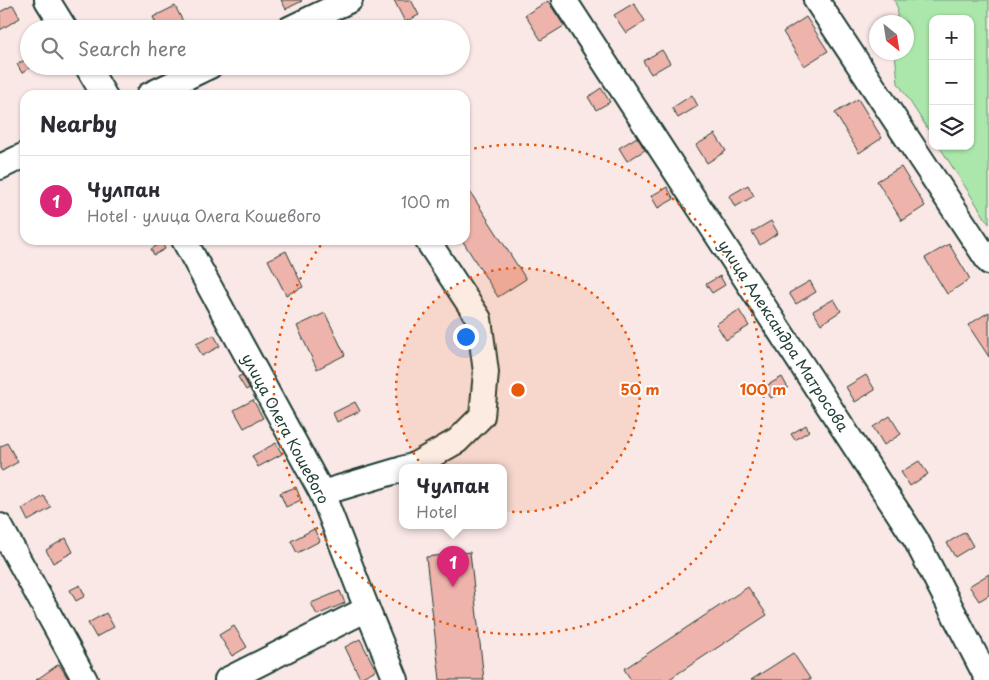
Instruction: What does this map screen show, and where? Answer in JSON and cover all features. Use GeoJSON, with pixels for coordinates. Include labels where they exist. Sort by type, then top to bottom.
{"type":"FeatureCollection","features":[{"type":"Feature","properties":{"kind":"street"},"geometry":{"type":"LineString","coordinates":[[47,0],[59,20]]}},
{"type":"Feature","properties":{"kind":"street"},"geometry":{"type":"LineString","coordinates":[[308,20],[350,0]]}},
{"type":"Feature","properties":{"kind":"street","name":"улица Александра Матросова"},"geometry":{"type":"LineString","coordinates":[[564,0],[916,540],[988,680]]}},
{"type":"Feature","properties":{"kind":"street"},"geometry":{"type":"LineString","coordinates":[[816,0],[989,262]]}},
{"type":"Feature","properties":{"kind":"street"},"geometry":{"type":"LineString","coordinates":[[92,75],[101,90]]}},
{"type":"Feature","properties":{"kind":"street"},"geometry":{"type":"LineString","coordinates":[[160,90],[191,75]]}},
{"type":"Feature","properties":{"kind":"street"},"geometry":{"type":"LineString","coordinates":[[0,167],[20,157]]}},
{"type":"Feature","properties":{"kind":"street","name":"улица Олега Кошевого"},"geometry":{"type":"LineString","coordinates":[[187,245],[322,494],[396,680]]}},
{"type":"Feature","properties":{"kind":"street"},"geometry":{"type":"LineString","coordinates":[[417,464],[457,442],[482,416],[486,372],[479,319],[430,245]]}},
{"type":"Feature","properties":{"kind":"street"},"geometry":{"type":"LineString","coordinates":[[322,494],[399,471]]}},
{"type":"Feature","properties":{"kind":"street"},"geometry":{"type":"LineString","coordinates":[[0,526],[85,680]]}},
{"type":"Feature","properties":{"kind":"street"},"geometry":{"type":"LineString","coordinates":[[227,680],[367,610]]}},
{"type":"Feature","properties":{"kind":"green space"},"geometry":{"type":"Polygon","coordinates":[[[894,0],[989,0],[989,224],[942,150],[974,150],[974,15],[929,15],[929,131],[898,83],[896,60],[914,60],[914,15],[897,15],[898,9],[894,0]]]}},
{"type":"Feature","properties":{"kind":"building"},"geometry":{"type":"Polygon","coordinates":[[[281,0],[301,0],[302,1],[286,9],[281,0]]]}},
{"type":"Feature","properties":{"kind":"building"},"geometry":{"type":"Polygon","coordinates":[[[394,0],[411,0],[419,15],[409,20],[404,20],[394,0]]]}},
{"type":"Feature","properties":{"kind":"building"},"geometry":{"type":"Polygon","coordinates":[[[548,1],[564,26],[541,40],[525,15],[548,1]]]}},
{"type":"Feature","properties":{"kind":"building"},"geometry":{"type":"Polygon","coordinates":[[[634,3],[645,21],[626,33],[614,15],[634,3]]]}},
{"type":"Feature","properties":{"kind":"building"},"geometry":{"type":"Polygon","coordinates":[[[13,5],[20,18],[0,30],[0,12],[13,5]]]}},
{"type":"Feature","properties":{"kind":"building"},"geometry":{"type":"Polygon","coordinates":[[[175,6],[182,20],[154,20],[153,17],[175,6]]]}},
{"type":"Feature","properties":{"kind":"building"},"geometry":{"type":"Polygon","coordinates":[[[806,17],[828,51],[804,66],[783,32],[806,17]]]}},
{"type":"Feature","properties":{"kind":"building"},"geometry":{"type":"Polygon","coordinates":[[[662,50],[670,63],[651,74],[643,61],[662,50]]]}},
{"type":"Feature","properties":{"kind":"building"},"geometry":{"type":"Polygon","coordinates":[[[601,88],[610,102],[596,110],[588,97],[601,88]]]}},
{"type":"Feature","properties":{"kind":"building"},"geometry":{"type":"Polygon","coordinates":[[[692,95],[698,106],[678,118],[672,108],[692,95]]]}},
{"type":"Feature","properties":{"kind":"building"},"geometry":{"type":"Polygon","coordinates":[[[858,99],[882,138],[859,153],[835,113],[858,99]]]}},
{"type":"Feature","properties":{"kind":"building"},"geometry":{"type":"Polygon","coordinates":[[[715,134],[726,151],[707,163],[696,145],[715,134]]]}},
{"type":"Feature","properties":{"kind":"building"},"geometry":{"type":"Polygon","coordinates":[[[637,137],[645,150],[627,161],[619,148],[637,137]]]}},
{"type":"Feature","properties":{"kind":"building"},"geometry":{"type":"Polygon","coordinates":[[[901,167],[925,206],[902,221],[877,181],[901,167]]]}},
{"type":"Feature","properties":{"kind":"building"},"geometry":{"type":"Polygon","coordinates":[[[748,185],[754,196],[735,207],[729,196],[748,185]]]}},
{"type":"Feature","properties":{"kind":"building"},"geometry":{"type":"Polygon","coordinates":[[[667,187],[674,199],[658,208],[651,196],[667,187]]]}},
{"type":"Feature","properties":{"kind":"building"},"geometry":{"type":"Polygon","coordinates":[[[470,192],[526,279],[498,297],[465,245],[470,245],[470,192]]]}},
{"type":"Feature","properties":{"kind":"building"},"geometry":{"type":"Polygon","coordinates":[[[771,221],[778,233],[760,245],[752,232],[771,221]]]}},
{"type":"Feature","properties":{"kind":"building"},"geometry":{"type":"Polygon","coordinates":[[[949,244],[970,279],[947,294],[925,258],[949,244]]]}},
{"type":"Feature","properties":{"kind":"building"},"geometry":{"type":"Polygon","coordinates":[[[163,245],[165,249],[154,255],[151,249],[163,245]]]}},
{"type":"Feature","properties":{"kind":"building"},"geometry":{"type":"Polygon","coordinates":[[[286,251],[303,287],[286,295],[268,260],[286,251]]]}},
{"type":"Feature","properties":{"kind":"building"},"geometry":{"type":"Polygon","coordinates":[[[720,276],[725,285],[712,293],[706,284],[720,276]]]}},
{"type":"Feature","properties":{"kind":"building"},"geometry":{"type":"Polygon","coordinates":[[[810,281],[816,292],[796,304],[789,293],[810,281]]]}},
{"type":"Feature","properties":{"kind":"building"},"geometry":{"type":"Polygon","coordinates":[[[834,299],[841,311],[821,324],[813,311],[834,299]]]}},
{"type":"Feature","properties":{"kind":"building"},"geometry":{"type":"Polygon","coordinates":[[[739,310],[749,326],[726,340],[716,324],[739,310]]]}},
{"type":"Feature","properties":{"kind":"building"},"geometry":{"type":"Polygon","coordinates":[[[989,312],[989,357],[968,325],[989,312]]]}},
{"type":"Feature","properties":{"kind":"building"},"geometry":{"type":"Polygon","coordinates":[[[325,313],[345,355],[317,369],[297,326],[325,313]]]}},
{"type":"Feature","properties":{"kind":"building"},"geometry":{"type":"Polygon","coordinates":[[[214,335],[220,346],[202,356],[196,344],[214,335]]]}},
{"type":"Feature","properties":{"kind":"building"},"geometry":{"type":"Polygon","coordinates":[[[247,372],[255,385],[246,390],[238,377],[247,372]]]}},
{"type":"Feature","properties":{"kind":"building"},"geometry":{"type":"Polygon","coordinates":[[[866,375],[875,390],[855,402],[846,387],[866,375]]]}},
{"type":"Feature","properties":{"kind":"building"},"geometry":{"type":"Polygon","coordinates":[[[782,377],[788,388],[771,398],[764,387],[782,377]]]}},
{"type":"Feature","properties":{"kind":"building"},"geometry":{"type":"Polygon","coordinates":[[[253,400],[263,418],[244,428],[234,410],[253,400]]]}},
{"type":"Feature","properties":{"kind":"building"},"geometry":{"type":"Polygon","coordinates":[[[355,402],[360,411],[337,422],[333,413],[355,402]]]}},
{"type":"Feature","properties":{"kind":"building"},"geometry":{"type":"Polygon","coordinates":[[[890,416],[901,434],[884,445],[873,427],[890,416]]]}},
{"type":"Feature","properties":{"kind":"building"},"geometry":{"type":"Polygon","coordinates":[[[806,425],[809,431],[795,440],[791,434],[806,425]]]}},
{"type":"Feature","properties":{"kind":"building"},"geometry":{"type":"Polygon","coordinates":[[[7,443],[18,462],[2,471],[0,468],[0,447],[7,443]]]}},
{"type":"Feature","properties":{"kind":"building"},"geometry":{"type":"Polygon","coordinates":[[[276,443],[282,454],[258,467],[252,456],[276,443]]]}},
{"type":"Feature","properties":{"kind":"building"},"geometry":{"type":"Polygon","coordinates":[[[919,461],[928,474],[910,486],[901,472],[919,461]]]}},
{"type":"Feature","properties":{"kind":"building"},"geometry":{"type":"Polygon","coordinates":[[[296,487],[301,500],[286,507],[280,493],[296,487]]]}},
{"type":"Feature","properties":{"kind":"building"},"geometry":{"type":"Polygon","coordinates":[[[44,496],[51,508],[28,521],[22,509],[44,496]]]}},
{"type":"Feature","properties":{"kind":"building"},"geometry":{"type":"Polygon","coordinates":[[[314,529],[320,541],[297,553],[291,541],[314,529]]]}},
{"type":"Feature","properties":{"kind":"building"},"geometry":{"type":"Polygon","coordinates":[[[965,532],[973,546],[955,557],[947,543],[965,532]]]}},
{"type":"Feature","properties":{"kind":"building"},"geometry":{"type":"Polygon","coordinates":[[[66,538],[73,552],[53,563],[46,550],[66,538]]]}},
{"type":"Feature","properties":{"kind":"building"},"geometry":{"type":"Polygon","coordinates":[[[470,552],[484,680],[440,680],[426,557],[470,552]]]}},
{"type":"Feature","properties":{"kind":"building"},"geometry":{"type":"Polygon","coordinates":[[[989,574],[989,595],[979,601],[969,586],[989,574]]]}},
{"type":"Feature","properties":{"kind":"building"},"geometry":{"type":"Polygon","coordinates":[[[80,585],[85,596],[76,601],[70,590],[80,585]]]}},
{"type":"Feature","properties":{"kind":"building"},"geometry":{"type":"Polygon","coordinates":[[[748,587],[767,615],[668,680],[631,680],[624,669],[748,587]]]}},
{"type":"Feature","properties":{"kind":"building"},"geometry":{"type":"Polygon","coordinates":[[[340,591],[345,603],[317,615],[311,603],[340,591]]]}},
{"type":"Feature","properties":{"kind":"building"},"geometry":{"type":"Polygon","coordinates":[[[106,613],[114,627],[96,637],[88,623],[106,613]]]}},
{"type":"Feature","properties":{"kind":"building"},"geometry":{"type":"Polygon","coordinates":[[[234,626],[247,647],[232,656],[219,635],[234,626]]]}},
{"type":"Feature","properties":{"kind":"building"},"geometry":{"type":"Polygon","coordinates":[[[360,639],[376,670],[360,678],[345,647],[360,639]]]}},
{"type":"Feature","properties":{"kind":"building"},"geometry":{"type":"Polygon","coordinates":[[[793,653],[811,680],[751,680],[793,653]]]}},
{"type":"Feature","properties":{"kind":"building"},"geometry":{"type":"Polygon","coordinates":[[[59,664],[69,680],[36,680],[59,664]]]}},
{"type":"Feature","properties":{"kind":"place","name":"Чулпан"},"geometry":{"type":"Point","coordinates":[453,587]}}]}
